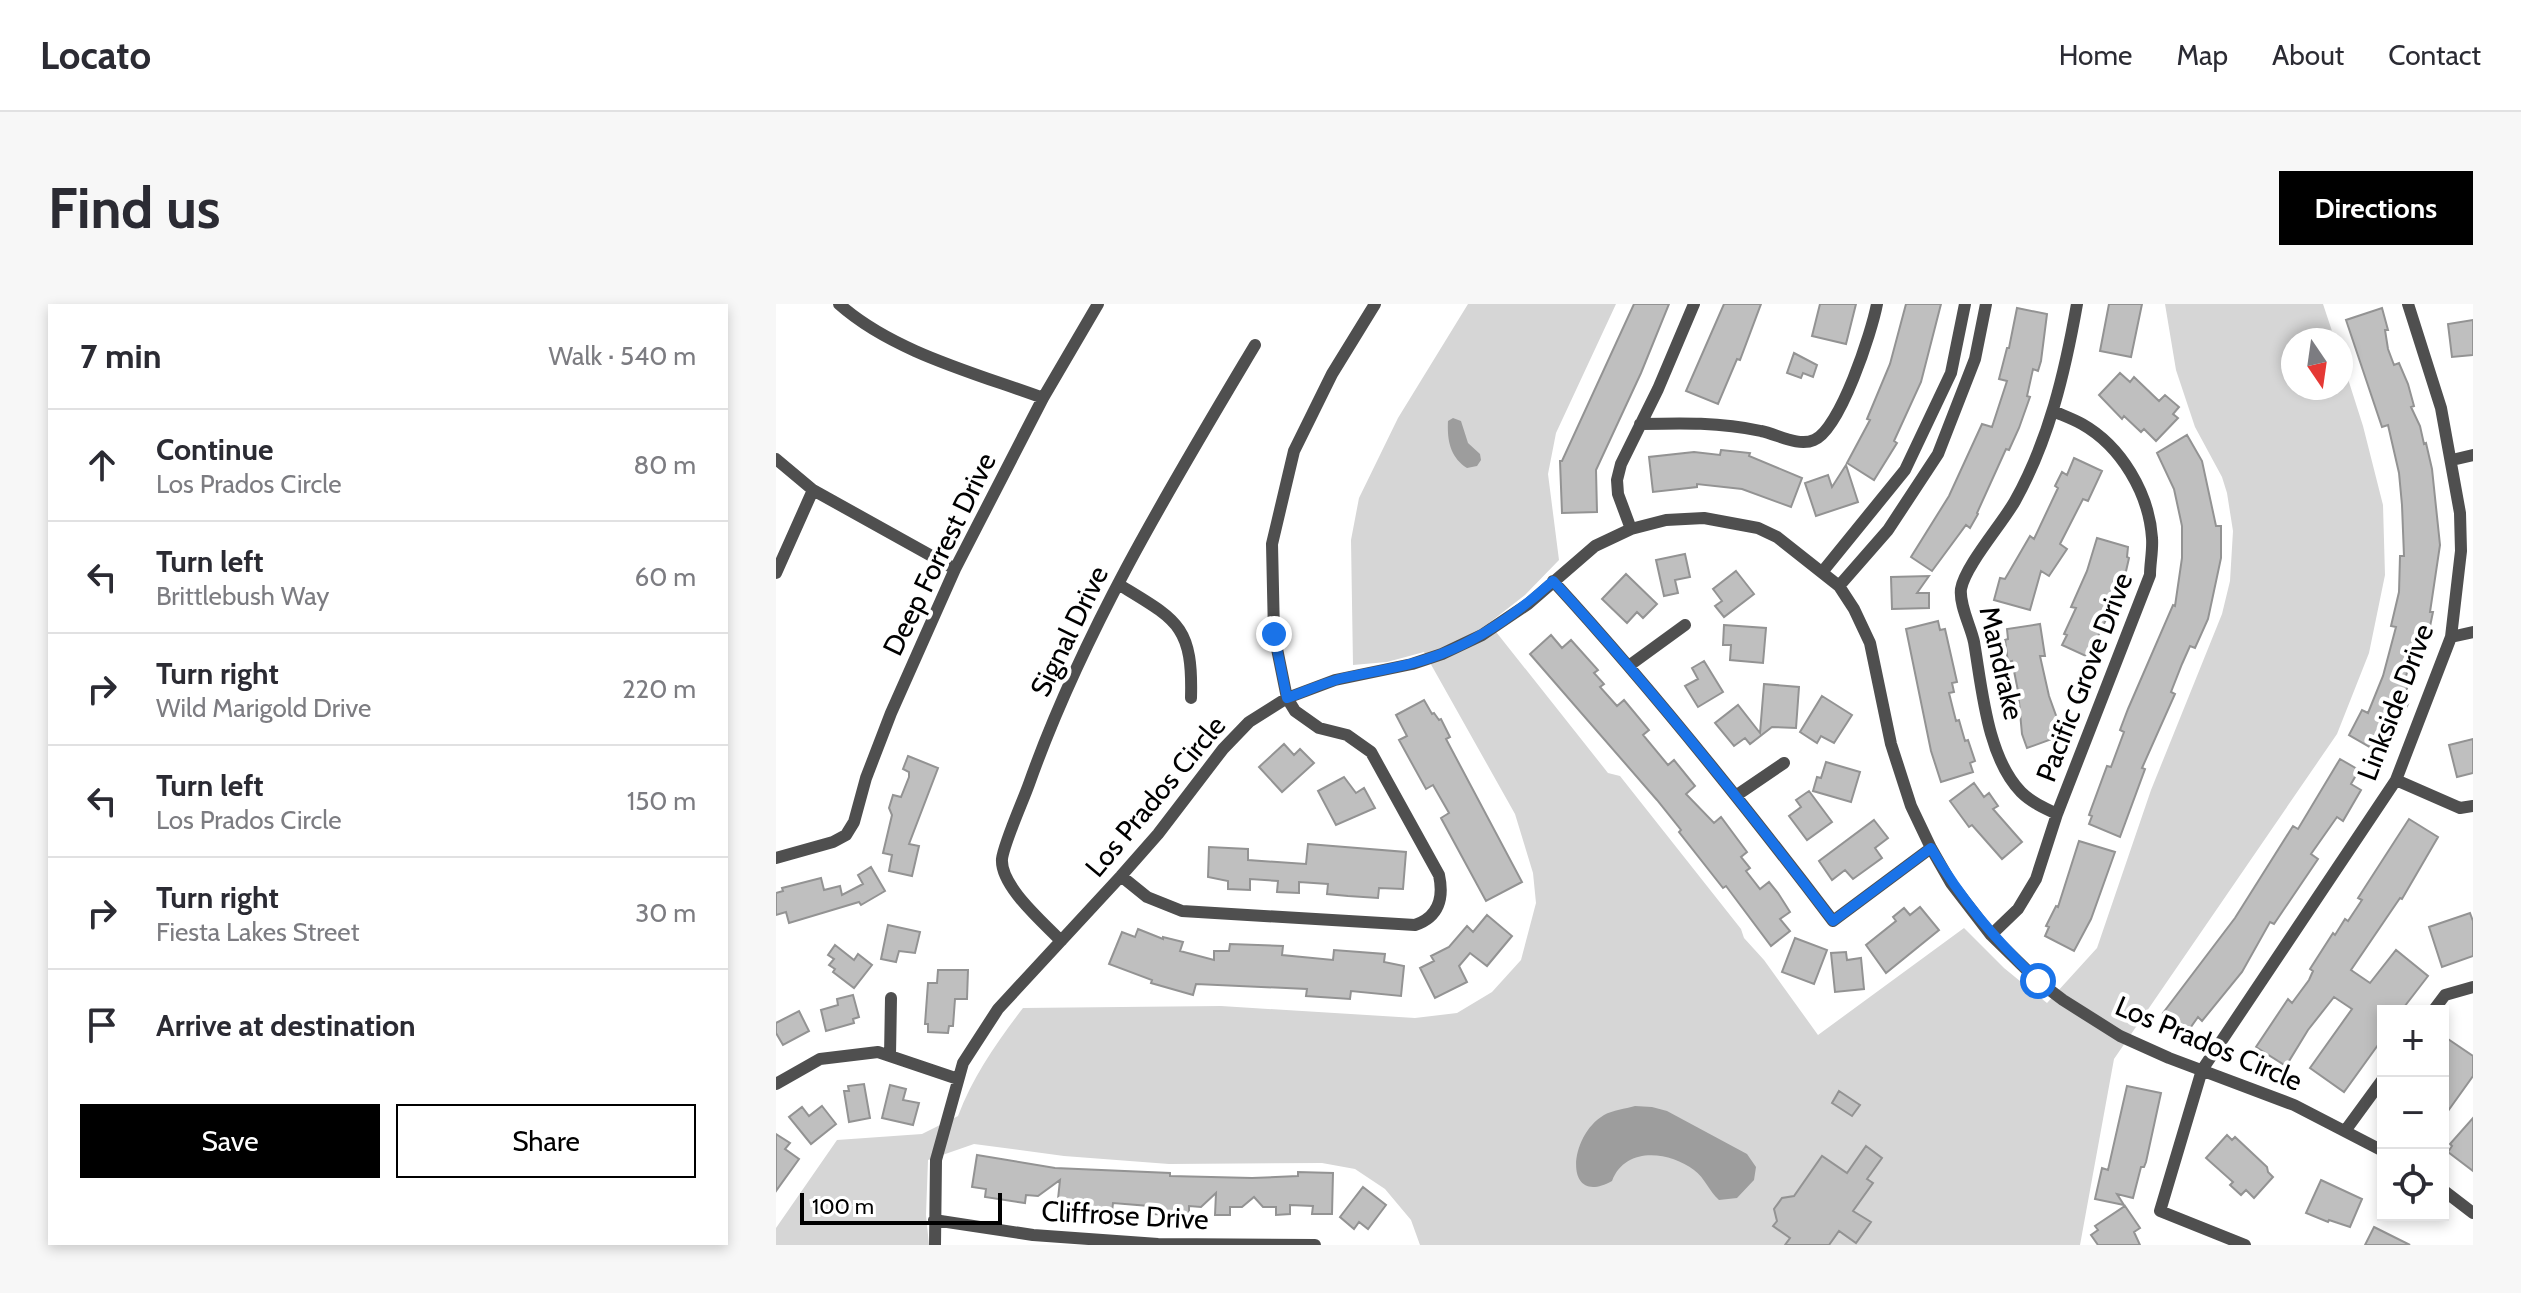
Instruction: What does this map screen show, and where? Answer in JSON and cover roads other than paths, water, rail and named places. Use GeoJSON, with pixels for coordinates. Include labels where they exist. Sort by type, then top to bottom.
{"type":"FeatureCollection","features":[{"type":"Feature","properties":{"kind":"street"},"geometry":{"type":"LineString","coordinates":[[839,304],[858,320],[897,343],[1043,398]]}},
{"type":"Feature","properties":{"kind":"street","name":"Deep Forrest Drive"},"geometry":{"type":"LineString","coordinates":[[776,858],[833,842],[846,835],[854,822],[866,778],[891,713],[955,569],[1043,398],[1098,304]]}},
{"type":"Feature","properties":{"kind":"street"},"geometry":{"type":"LineString","coordinates":[[1121,876],[1147,897],[1182,911],[1415,925],[1424,922],[1436,911],[1443,893],[1439,875],[1371,752],[1347,735],[1319,728],[1295,711],[1287,698],[1274,634],[1272,544],[1294,451],[1332,374],[1375,304]]}},
{"type":"Feature","properties":{"kind":"street"},"geometry":{"type":"LineString","coordinates":[[1631,529],[1618,494],[1621,464],[1658,389],[1694,304]]}},
{"type":"Feature","properties":{"kind":"street"},"geometry":{"type":"LineString","coordinates":[[1640,424],[1699,422],[1762,431],[1801,442],[1821,437],[1831,424],[1859,367],[1877,304]]}},
{"type":"Feature","properties":{"kind":"street"},"geometry":{"type":"LineString","coordinates":[[1823,571],[1905,470],[1951,373],[1965,304]]}},
{"type":"Feature","properties":{"kind":"street"},"geometry":{"type":"LineString","coordinates":[[1839,586],[1888,530],[1938,454],[1975,359],[1986,304]]}},
{"type":"Feature","properties":{"kind":"street"},"geometry":{"type":"LineString","coordinates":[[2053,411],[2065,369],[2077,304]]}},
{"type":"Feature","properties":{"kind":"street","name":"Linkside Drive"},"geometry":{"type":"LineString","coordinates":[[2245,1245],[2160,1211],[2202,1070],[2396,780],[2451,637],[2461,551],[2460,513],[2441,408],[2408,304]]}},
{"type":"Feature","properties":{"kind":"street","name":"Signal Drive"},"geometry":{"type":"LineString","coordinates":[[1061,941],[1008,884],[1002,860],[1049,728],[1118,584],[1158,509],[1255,345]]}},
{"type":"Feature","properties":{"kind":"street","name":"Mandrake"},"geometry":{"type":"LineString","coordinates":[[2053,411],[2016,500],[1966,577],[1961,592],[1973,638],[1985,709],[2002,762],[2020,791],[2040,807],[2057,814]]}},
{"type":"Feature","properties":{"kind":"street","name":"Pacific Grove Drive"},"geometry":{"type":"LineString","coordinates":[[1991,935],[2018,909],[2036,879],[2057,814],[2150,575],[2152,538],[2145,502],[2127,465],[2097,434],[2053,411]]}},
{"type":"Feature","properties":{"kind":"street"},"geometry":{"type":"LineString","coordinates":[[2452,460],[2473,455]]}},
{"type":"Feature","properties":{"kind":"street"},"geometry":{"type":"LineString","coordinates":[[776,459],[813,490],[955,569]]}},
{"type":"Feature","properties":{"kind":"street"},"geometry":{"type":"LineString","coordinates":[[776,573],[813,490]]}},
{"type":"Feature","properties":{"kind":"street","name":"Los Prados Circle"},"geometry":{"type":"LineString","coordinates":[[935,1245],[936,1160],[963,1063],[998,1009],[1158,834],[1223,749],[1249,722],[1287,698],[1335,680],[1412,664],[1482,635],[1528,604],[1595,546],[1631,529],[1666,520],[1704,518],[1758,528],[1777,537],[1839,586],[1870,643],[1891,744],[1911,806],[1931,848],[1951,883],[1991,935],[2038,981],[2120,1036],[2294,1105],[2379,1149]]}},
{"type":"Feature","properties":{"kind":"street"},"geometry":{"type":"LineString","coordinates":[[1553,581],[1630,665],[1737,795],[1833,921],[1931,848]]}},
{"type":"Feature","properties":{"kind":"street"},"geometry":{"type":"LineString","coordinates":[[1118,584],[1160,610],[1185,636],[1192,665],[1191,698]]}},
{"type":"Feature","properties":{"kind":"street"},"geometry":{"type":"LineString","coordinates":[[1630,665],[1685,625]]}},
{"type":"Feature","properties":{"kind":"street"},"geometry":{"type":"LineString","coordinates":[[2451,637],[2473,632]]}},
{"type":"Feature","properties":{"kind":"street"},"geometry":{"type":"LineString","coordinates":[[1737,795],[1784,763]]}},
{"type":"Feature","properties":{"kind":"street"},"geometry":{"type":"LineString","coordinates":[[2396,780],[2460,808],[2473,806]]}},
{"type":"Feature","properties":{"kind":"street"},"geometry":{"type":"LineString","coordinates":[[2438,1005],[2445,995],[2473,987]]}},
{"type":"Feature","properties":{"kind":"street"},"geometry":{"type":"LineString","coordinates":[[890,1056],[891,998]]}},
{"type":"Feature","properties":{"kind":"street"},"geometry":{"type":"LineString","coordinates":[[776,1084],[820,1059],[878,1052],[958,1079]]}},
{"type":"Feature","properties":{"kind":"street"},"geometry":{"type":"LineString","coordinates":[[2345,1131],[2377,1087]]}},
{"type":"Feature","properties":{"kind":"street"},"geometry":{"type":"LineString","coordinates":[[2449,1194],[2472,1210]]}},
{"type":"Feature","properties":{"kind":"street","name":"Cliffrose Drive"},"geometry":{"type":"LineString","coordinates":[[934,1220],[1034,1240],[1315,1245]]}}]}
